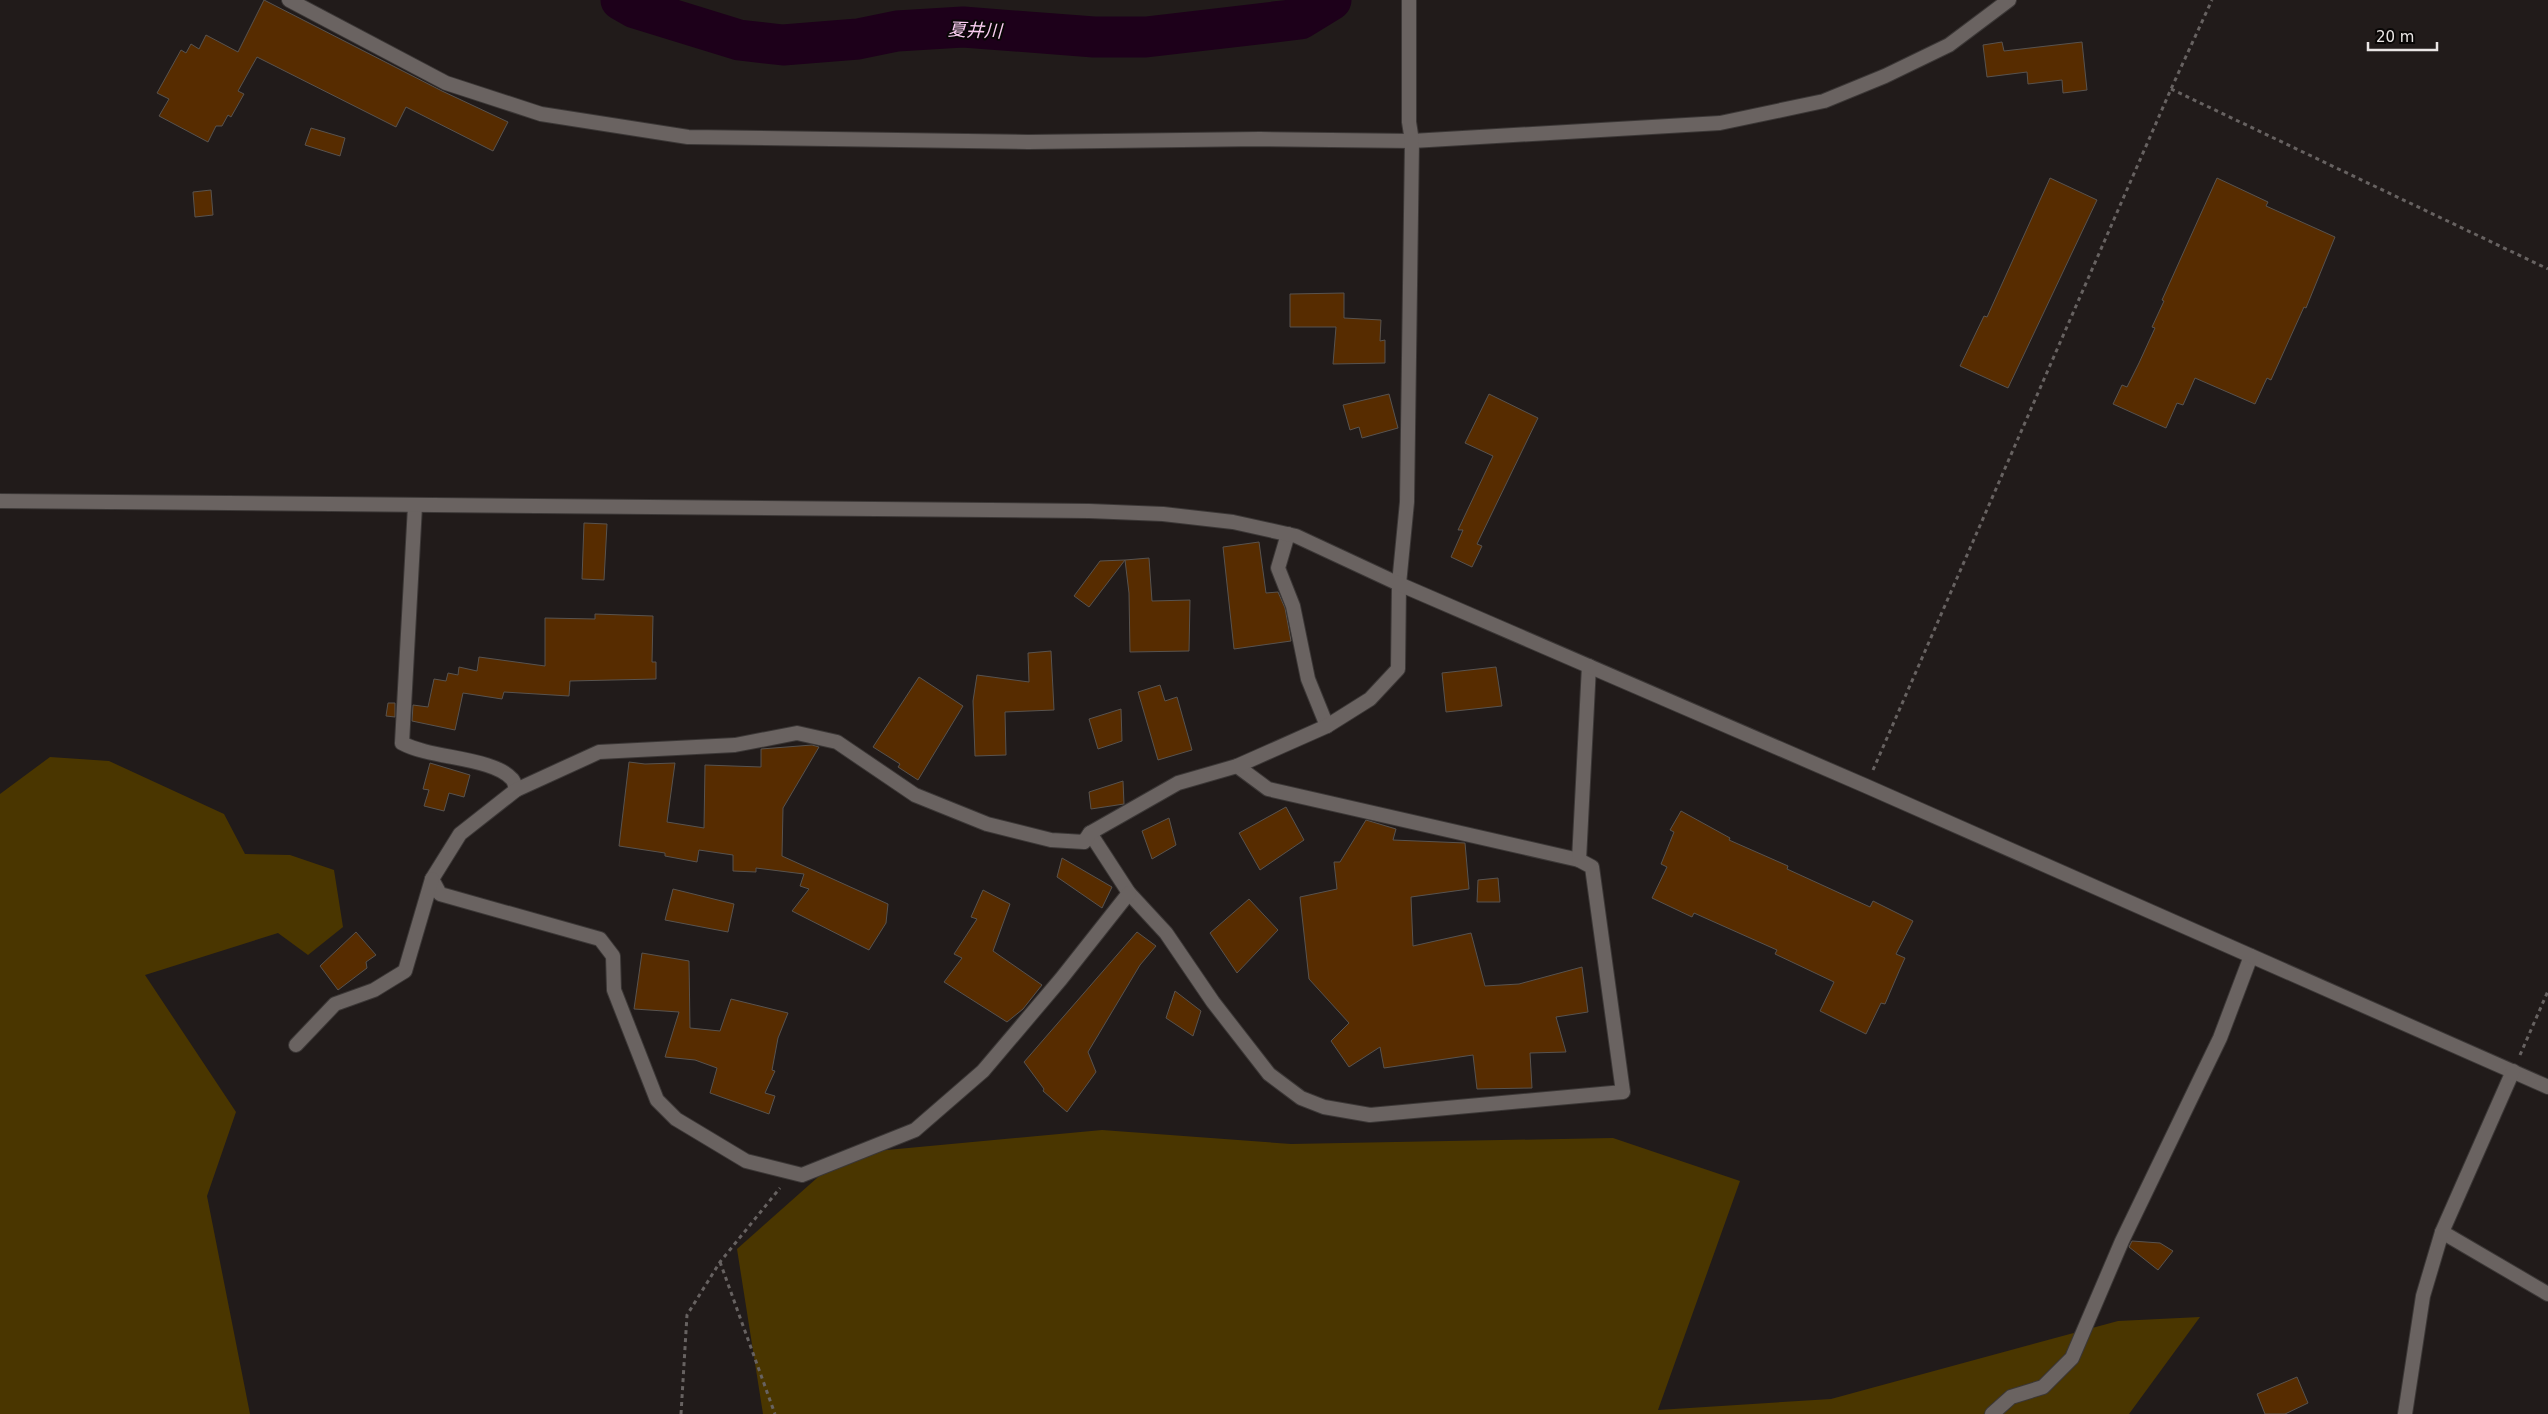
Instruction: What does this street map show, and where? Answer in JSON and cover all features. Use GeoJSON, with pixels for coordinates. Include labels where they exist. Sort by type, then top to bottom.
{"type":"FeatureCollection","features":[{"type":"Feature","properties":{"kind":"street"},"geometry":{"type":"LineString","coordinates":[[289,0],[446,83],[540,114],[688,137],[1028,142],[1260,139],[1412,141],[1495,138],[1720,123],[1824,101],[1885,76],[1949,45],[2009,0]]}},
{"type":"Feature","properties":{"kind":"street"},"geometry":{"type":"LineString","coordinates":[[296,1045],[335,1004],[374,990],[405,971],[432,878],[460,834],[516,790],[598,752],[735,745],[797,733],[837,742],[915,795],[987,824],[1051,840],[1084,842],[1090,833],[1178,783],[1237,766],[1327,726],[1370,699],[1398,669],[1399,584],[1407,502],[1412,141],[1409,122],[1409,0]]}},
{"type":"Feature","properties":{"kind":"street"},"geometry":{"type":"LineString","coordinates":[[0,501],[1163,514],[1233,522],[1288,534],[1866,786],[2548,1087]]}},
{"type":"Feature","properties":{"kind":"street"},"geometry":{"type":"LineString","coordinates":[[415,506],[402,743],[415,750],[495,767],[513,780],[516,790]]}},
{"type":"Feature","properties":{"kind":"street"},"geometry":{"type":"LineString","coordinates":[[1288,534],[1278,568],[1293,606],[1308,679],[1327,726]]}},
{"type":"Feature","properties":{"kind":"street"},"geometry":{"type":"LineString","coordinates":[[1579,860],[1590,666]]}},
{"type":"Feature","properties":{"kind":"street"},"geometry":{"type":"LineString","coordinates":[[1090,833],[1129,893],[1166,933],[1213,1002],[1269,1074],[1301,1098],[1324,1107],[1370,1115],[1623,1092],[1592,867],[1579,860],[1268,790],[1237,766]]}},
{"type":"Feature","properties":{"kind":"street"},"geometry":{"type":"LineString","coordinates":[[432,878],[440,894],[600,939],[613,956],[614,990],[657,1100],[676,1119],[746,1161],[802,1175],[915,1130],[983,1071],[1061,979],[1129,893]]}},
{"type":"Feature","properties":{"kind":"street"},"geometry":{"type":"LineString","coordinates":[[1992,1414],[2011,1397],[2043,1387],[2072,1358],[2118,1249],[2220,1038],[2251,956]]}},
{"type":"Feature","properties":{"kind":"street"},"geometry":{"type":"LineString","coordinates":[[2404,1414],[2423,1296],[2442,1232],[2513,1071]]}},
{"type":"Feature","properties":{"kind":"street"},"geometry":{"type":"LineString","coordinates":[[2442,1232],[2548,1294]]}},
{"type":"Feature","properties":{"kind":"path"},"geometry":{"type":"LineString","coordinates":[[1866,786],[2171,88],[2212,0]]}},
{"type":"Feature","properties":{"kind":"path"},"geometry":{"type":"LineString","coordinates":[[2171,88],[2548,269]]}},
{"type":"Feature","properties":{"kind":"path"},"geometry":{"type":"LineString","coordinates":[[2513,1071],[2548,990]]}},
{"type":"Feature","properties":{"kind":"path"},"geometry":{"type":"LineString","coordinates":[[680,1414],[687,1315],[720,1262],[792,1174]]}},
{"type":"Feature","properties":{"kind":"path"},"geometry":{"type":"LineString","coordinates":[[720,1262],[775,1414]]}},
{"type":"Feature","properties":{"kind":"shaded area"},"geometry":{"type":"Polygon","coordinates":[[[50,757],[109,761],[224,814],[245,854],[290,855],[334,870],[343,927],[308,955],[278,933],[145,975],[236,1112],[207,1196],[250,1414],[0,1414],[0,794],[50,757]]]}},
{"type":"Feature","properties":{"kind":"shaded area"},"geometry":{"type":"Polygon","coordinates":[[[1102,1130],[1291,1144],[1613,1138],[1740,1181],[1658,1410],[1831,1399],[2118,1321],[2200,1317],[2129,1414],[763,1414],[737,1249],[844,1154],[1102,1130]]]}},
{"type":"Feature","properties":{"kind":"building"},"geometry":{"type":"Polygon","coordinates":[[[264,0],[442,91],[508,122],[493,151],[406,107],[396,127],[257,57],[238,91],[244,94],[231,117],[228,115],[222,126],[216,126],[208,142],[159,116],[169,99],[157,93],[181,50],[186,53],[191,44],[199,49],[206,35],[238,52],[264,0]]]}},
{"type":"Feature","properties":{"kind":"building"},"geometry":{"type":"Polygon","coordinates":[[[2002,42],[2004,51],[2082,42],[2087,90],[2063,93],[2062,80],[2028,84],[2027,72],[1987,77],[1983,45],[2002,42]]]}},
{"type":"Feature","properties":{"kind":"building"},"geometry":{"type":"Polygon","coordinates":[[[311,128],[345,138],[340,156],[305,145],[311,128]]]}},
{"type":"Feature","properties":{"kind":"building"},"geometry":{"type":"Polygon","coordinates":[[[2050,178],[2097,200],[2008,388],[1960,366],[1984,316],[1987,317],[2050,178]]]}},
{"type":"Feature","properties":{"kind":"building"},"geometry":{"type":"Polygon","coordinates":[[[2217,178],[2268,202],[2266,206],[2335,237],[2306,308],[2304,307],[2271,380],[2267,378],[2255,404],[2195,378],[2183,405],[2177,403],[2166,428],[2113,404],[2122,385],[2127,387],[2139,363],[2155,328],[2152,327],[2164,301],[2162,300],[2217,178]]]}},
{"type":"Feature","properties":{"kind":"building"},"geometry":{"type":"Polygon","coordinates":[[[211,190],[213,215],[195,217],[193,192],[211,190]]]}},
{"type":"Feature","properties":{"kind":"building"},"geometry":{"type":"Polygon","coordinates":[[[1344,293],[1344,318],[1381,320],[1380,341],[1385,340],[1385,363],[1333,364],[1336,327],[1290,327],[1290,294],[1344,293]]]}},
{"type":"Feature","properties":{"kind":"building"},"geometry":{"type":"Polygon","coordinates":[[[1389,394],[1398,428],[1362,438],[1359,427],[1350,430],[1343,405],[1389,394]]]}},
{"type":"Feature","properties":{"kind":"building"},"geometry":{"type":"Polygon","coordinates":[[[1489,394],[1538,418],[1477,544],[1482,546],[1472,567],[1451,557],[1463,530],[1458,530],[1493,456],[1465,443],[1489,394]]]}},
{"type":"Feature","properties":{"kind":"building"},"geometry":{"type":"Polygon","coordinates":[[[584,523],[607,524],[604,580],[582,579],[584,523]]]}},
{"type":"Feature","properties":{"kind":"building"},"geometry":{"type":"Polygon","coordinates":[[[1259,542],[1266,593],[1278,592],[1285,608],[1291,641],[1234,649],[1223,547],[1259,542]]]}},
{"type":"Feature","properties":{"kind":"building"},"geometry":{"type":"Polygon","coordinates":[[[1149,558],[1152,601],[1190,600],[1189,651],[1130,652],[1129,593],[1125,560],[1149,558]]]}},
{"type":"Feature","properties":{"kind":"building"},"geometry":{"type":"Polygon","coordinates":[[[1125,560],[1089,607],[1074,596],[1100,561],[1125,560]]]}},
{"type":"Feature","properties":{"kind":"building"},"geometry":{"type":"Polygon","coordinates":[[[595,614],[653,616],[652,662],[656,662],[656,679],[570,681],[569,696],[504,692],[502,699],[463,693],[455,730],[412,721],[413,705],[428,707],[434,679],[446,681],[448,673],[458,675],[459,667],[477,671],[479,657],[545,666],[545,618],[595,619],[595,614]]]}},
{"type":"Feature","properties":{"kind":"building"},"geometry":{"type":"Polygon","coordinates":[[[1051,651],[1054,710],[1005,712],[1006,755],[975,756],[973,701],[977,675],[1029,682],[1028,653],[1051,651]]]}},
{"type":"Feature","properties":{"kind":"building"},"geometry":{"type":"Polygon","coordinates":[[[1496,667],[1502,706],[1446,712],[1442,673],[1496,667]]]}},
{"type":"Feature","properties":{"kind":"building"},"geometry":{"type":"Polygon","coordinates":[[[919,677],[963,706],[918,780],[898,767],[900,764],[873,747],[919,677]]]}},
{"type":"Feature","properties":{"kind":"building"},"geometry":{"type":"Polygon","coordinates":[[[1160,685],[1165,701],[1177,697],[1192,750],[1158,760],[1138,692],[1160,685]]]}},
{"type":"Feature","properties":{"kind":"building"},"geometry":{"type":"Polygon","coordinates":[[[388,703],[395,703],[395,717],[386,716],[388,703]]]}},
{"type":"Feature","properties":{"kind":"building"},"geometry":{"type":"Polygon","coordinates":[[[1121,709],[1122,741],[1098,749],[1089,719],[1121,709]]]}},
{"type":"Feature","properties":{"kind":"building"},"geometry":{"type":"Polygon","coordinates":[[[812,745],[819,747],[783,808],[782,856],[888,904],[886,923],[869,950],[792,911],[809,889],[800,886],[804,874],[756,868],[756,872],[733,871],[733,855],[699,850],[697,862],[665,856],[665,853],[619,846],[629,762],[645,764],[675,763],[667,822],[704,828],[705,765],[761,767],[761,749],[812,745]]]}},
{"type":"Feature","properties":{"kind":"building"},"geometry":{"type":"Polygon","coordinates":[[[430,763],[470,775],[464,797],[449,793],[444,811],[424,806],[429,790],[423,789],[430,763]]]}},
{"type":"Feature","properties":{"kind":"building"},"geometry":{"type":"Polygon","coordinates":[[[1123,781],[1124,804],[1091,809],[1089,792],[1123,781]]]}},
{"type":"Feature","properties":{"kind":"building"},"geometry":{"type":"Polygon","coordinates":[[[1286,807],[1304,840],[1260,870],[1239,833],[1286,807]]]}},
{"type":"Feature","properties":{"kind":"building"},"geometry":{"type":"Polygon","coordinates":[[[1681,811],[1730,838],[1729,840],[1788,866],[1787,869],[1870,907],[1873,901],[1913,921],[1896,954],[1905,958],[1885,1004],[1881,1003],[1866,1034],[1820,1011],[1834,982],[1775,954],[1777,950],[1694,913],[1692,917],[1652,898],[1667,867],[1661,864],[1674,832],[1670,830],[1681,811]]]}},
{"type":"Feature","properties":{"kind":"building"},"geometry":{"type":"Polygon","coordinates":[[[1169,818],[1176,845],[1152,859],[1142,831],[1169,818]]]}},
{"type":"Feature","properties":{"kind":"building"},"geometry":{"type":"Polygon","coordinates":[[[1366,820],[1396,829],[1393,840],[1465,843],[1469,889],[1411,897],[1413,946],[1471,933],[1485,986],[1519,984],[1582,967],[1588,1012],[1556,1017],[1566,1052],[1530,1053],[1532,1088],[1477,1089],[1473,1055],[1384,1068],[1380,1047],[1349,1067],[1331,1041],[1349,1023],[1309,979],[1300,897],[1337,889],[1334,862],[1340,862],[1366,820]]]}},
{"type":"Feature","properties":{"kind":"building"},"geometry":{"type":"Polygon","coordinates":[[[1062,858],[1112,887],[1102,908],[1057,877],[1062,858]]]}},
{"type":"Feature","properties":{"kind":"building"},"geometry":{"type":"Polygon","coordinates":[[[1498,878],[1500,902],[1477,902],[1478,880],[1498,878]]]}},
{"type":"Feature","properties":{"kind":"building"},"geometry":{"type":"Polygon","coordinates":[[[673,889],[734,904],[728,932],[665,920],[673,889]]]}},
{"type":"Feature","properties":{"kind":"building"},"geometry":{"type":"Polygon","coordinates":[[[983,890],[1010,904],[993,951],[1042,985],[1023,1009],[1007,1022],[944,982],[962,958],[954,954],[977,919],[971,917],[983,890]]]}},
{"type":"Feature","properties":{"kind":"building"},"geometry":{"type":"Polygon","coordinates":[[[1249,899],[1278,930],[1237,973],[1210,933],[1249,899]]]}},
{"type":"Feature","properties":{"kind":"building"},"geometry":{"type":"Polygon","coordinates":[[[356,932],[376,955],[366,962],[367,968],[338,990],[320,966],[356,932]]]}},
{"type":"Feature","properties":{"kind":"building"},"geometry":{"type":"Polygon","coordinates":[[[1137,932],[1156,946],[1140,965],[1088,1052],[1096,1072],[1067,1112],[1043,1091],[1044,1089],[1024,1062],[1137,932]]]}},
{"type":"Feature","properties":{"kind":"building"},"geometry":{"type":"Polygon","coordinates":[[[642,953],[689,961],[690,1028],[720,1031],[731,999],[788,1013],[778,1038],[772,1070],[775,1071],[765,1093],[775,1096],[769,1114],[710,1093],[717,1068],[695,1060],[665,1057],[679,1012],[634,1009],[642,953]]]}},
{"type":"Feature","properties":{"kind":"building"},"geometry":{"type":"Polygon","coordinates":[[[1175,991],[1201,1011],[1193,1036],[1166,1018],[1175,991]]]}},
{"type":"Feature","properties":{"kind":"building"},"geometry":{"type":"Polygon","coordinates":[[[2132,1241],[2160,1243],[2173,1251],[2158,1270],[2129,1247],[2132,1241]]]}},
{"type":"Feature","properties":{"kind":"building"},"geometry":{"type":"Polygon","coordinates":[[[2297,1377],[2308,1403],[2285,1414],[2265,1414],[2257,1394],[2297,1377]]]}},
{"type":"Feature","properties":{"kind":"waterway","name":"夏井川"},"geometry":{"type":"LineString","coordinates":[[621,0],[635,8],[739,40],[783,45],[858,39],[897,31],[963,27],[1094,37],[1146,37],[1300,19],[1331,0]]}}]}
